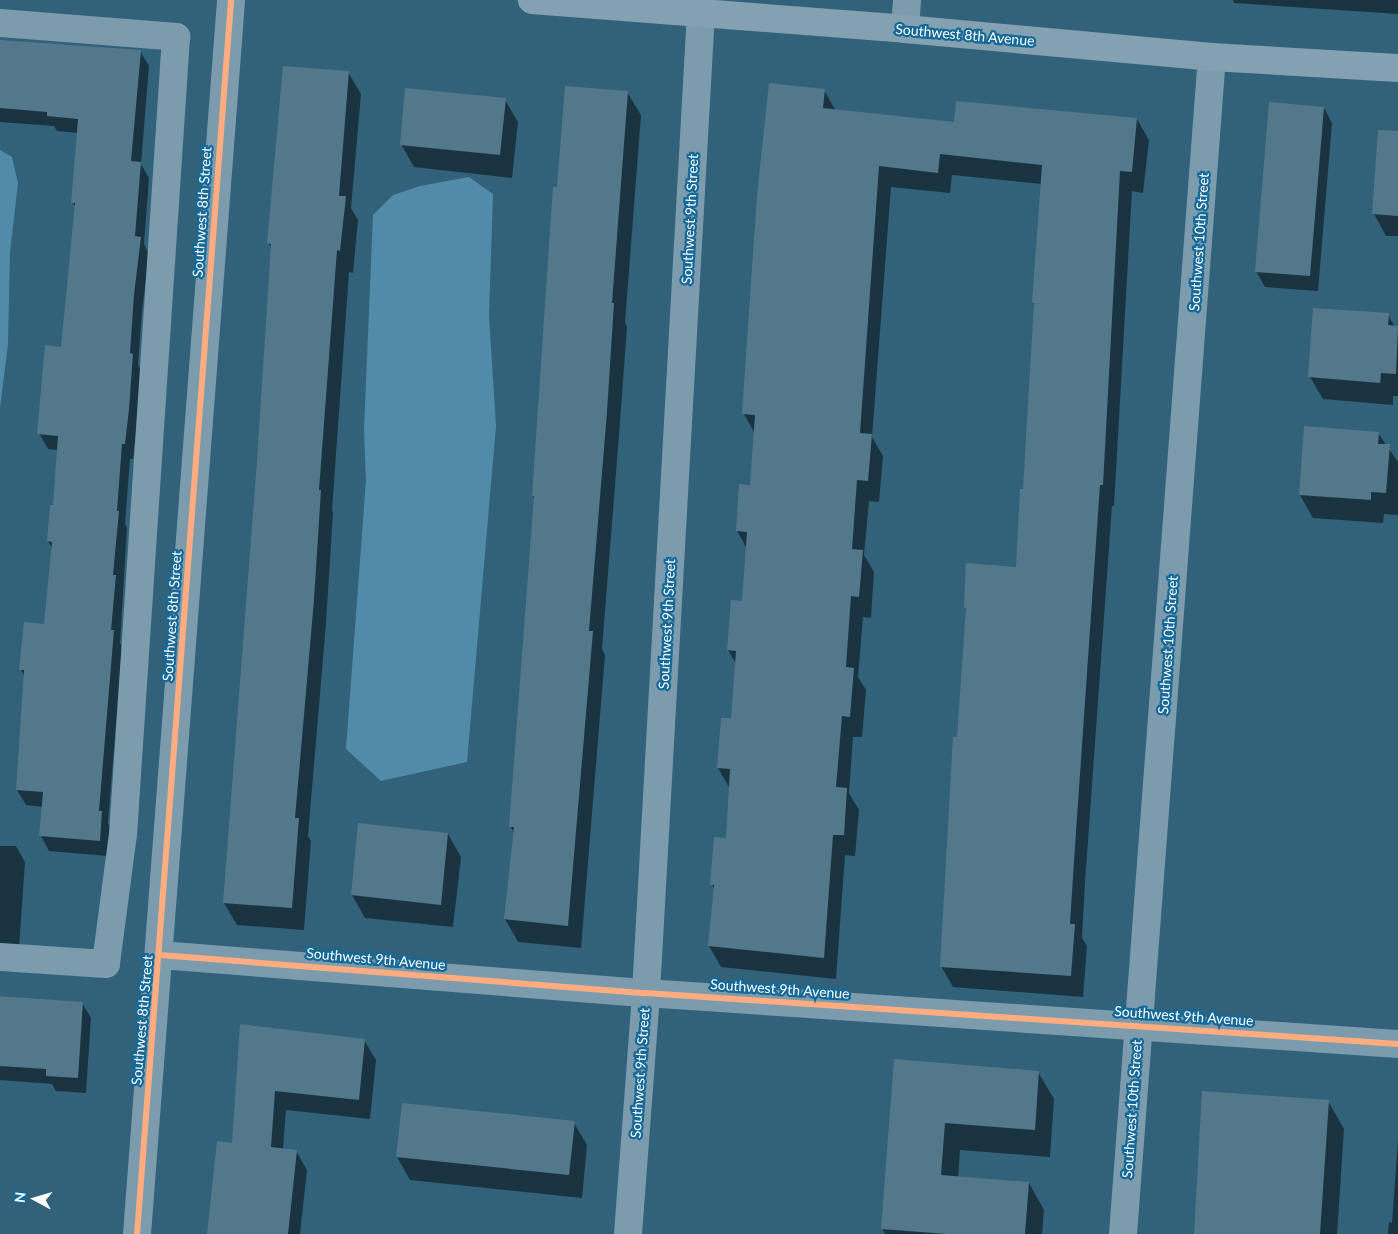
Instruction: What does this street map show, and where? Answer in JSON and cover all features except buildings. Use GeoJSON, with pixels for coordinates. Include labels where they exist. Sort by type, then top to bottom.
{"type":"FeatureCollection","features":[{"type":"Feature","properties":{"kind":"street","name":"Southwest 8th Street"},"geometry":{"type":"LineString","coordinates":[[137,1234],[160,955],[231,0]]}},
{"type":"Feature","properties":{"kind":"street","name":"Southwest 8th Avenue"},"geometry":{"type":"LineString","coordinates":[[532,0],[905,29],[1212,57],[1398,68]]}},
{"type":"Feature","properties":{"kind":"street"},"geometry":{"type":"LineString","coordinates":[[905,29],[907,0]]}},
{"type":"Feature","properties":{"kind":"street","name":"Southwest 9th Street"},"geometry":{"type":"LineString","coordinates":[[628,1234],[646,993],[701,13]]}},
{"type":"Feature","properties":{"kind":"street"},"geometry":{"type":"LineString","coordinates":[[0,23],[176,38],[123,834],[106,964],[0,957]]}},
{"type":"Feature","properties":{"kind":"street","name":"Southwest 10th Street"},"geometry":{"type":"LineString","coordinates":[[1123,1234],[1212,57]]}},
{"type":"Feature","properties":{"kind":"street","name":"Southwest 9th Avenue"},"geometry":{"type":"LineString","coordinates":[[160,955],[646,993],[1398,1044]]}},
{"type":"Feature","properties":{"kind":"water"},"geometry":{"type":"Polygon","coordinates":[[[0,150],[12,157],[18,183],[10,252],[8,344],[0,408],[0,150]]]}},
{"type":"Feature","properties":{"kind":"water"},"geometry":{"type":"Polygon","coordinates":[[[469,177],[493,194],[489,316],[496,426],[467,762],[381,781],[346,749],[366,480],[364,430],[373,215],[393,195],[420,186],[469,177]]]}},
{"type":"Feature","properties":{"kind":"cycle path"},"geometry":{"type":"LineString","coordinates":[[137,1234],[231,0]]}},
{"type":"Feature","properties":{"kind":"cycle path"},"geometry":{"type":"LineString","coordinates":[[160,955],[646,993],[1398,1044]]}}]}
